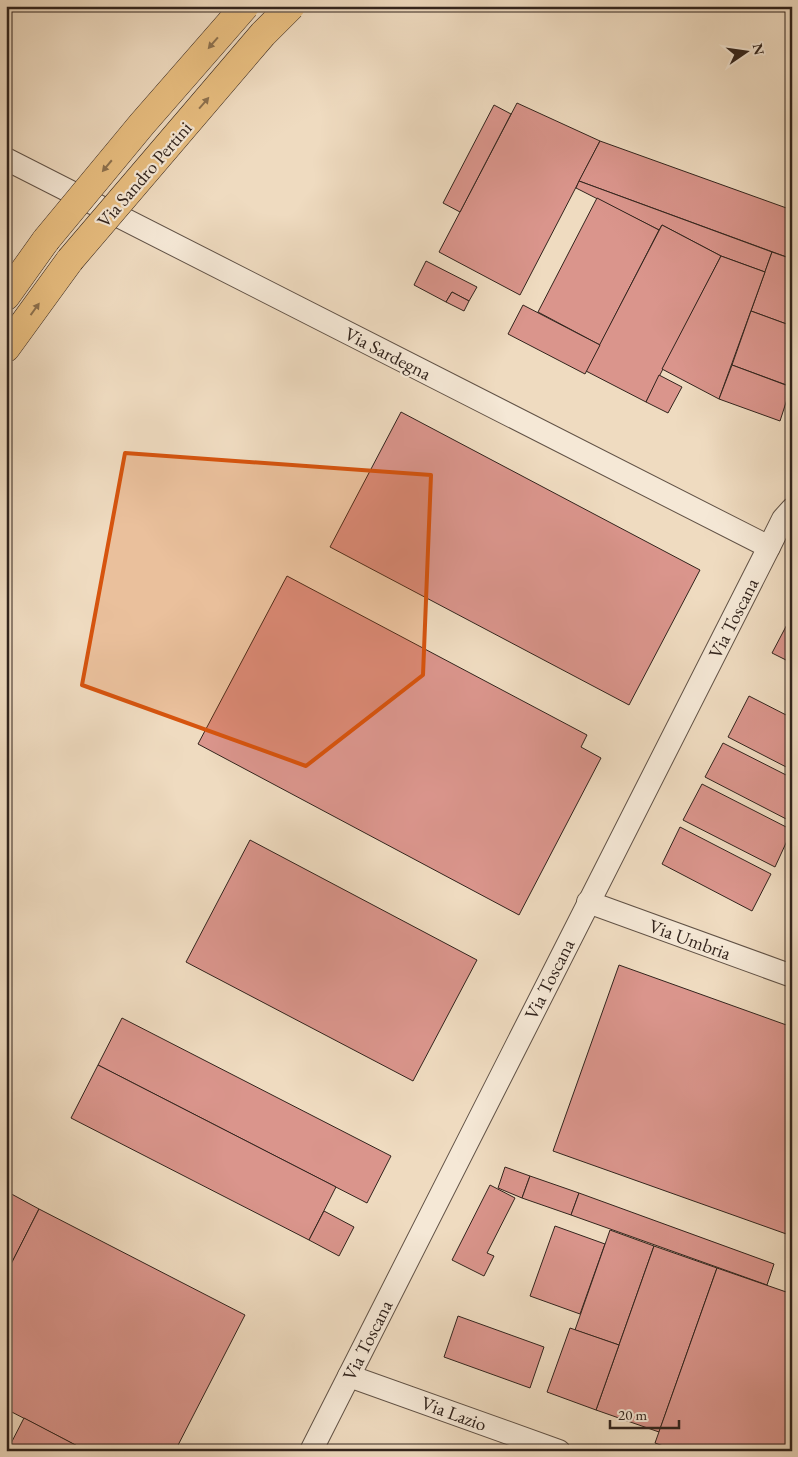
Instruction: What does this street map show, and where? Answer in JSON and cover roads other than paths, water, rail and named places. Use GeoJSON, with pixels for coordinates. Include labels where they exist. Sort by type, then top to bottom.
{"type":"FeatureCollection","features":[{"type":"Feature","properties":{"kind":"main road","name":"Via Sandro Pertini"},"geometry":{"type":"LineString","coordinates":[[6,296],[46,240],[142,124],[246,6]]}},
{"type":"Feature","properties":{"kind":"main road","name":"Via Sandro Pertini"},"geometry":{"type":"LineString","coordinates":[[6,348],[70,260],[263,34],[291,6]]}},
{"type":"Feature","properties":{"kind":"street","name":"Via Sardegna"},"geometry":{"type":"LineString","coordinates":[[6,159],[769,547]]}},
{"type":"Feature","properties":{"kind":"street","name":"Via Toscana"},"geometry":{"type":"LineString","coordinates":[[311,1451],[783,519],[792,509]]}},
{"type":"Feature","properties":{"kind":"street","name":"Via Umbria"},"geometry":{"type":"LineString","coordinates":[[588,902],[792,976]]}},
{"type":"Feature","properties":{"kind":"street","name":"Via Lazio"},"geometry":{"type":"LineString","coordinates":[[349,1376],[559,1451]]}}]}
